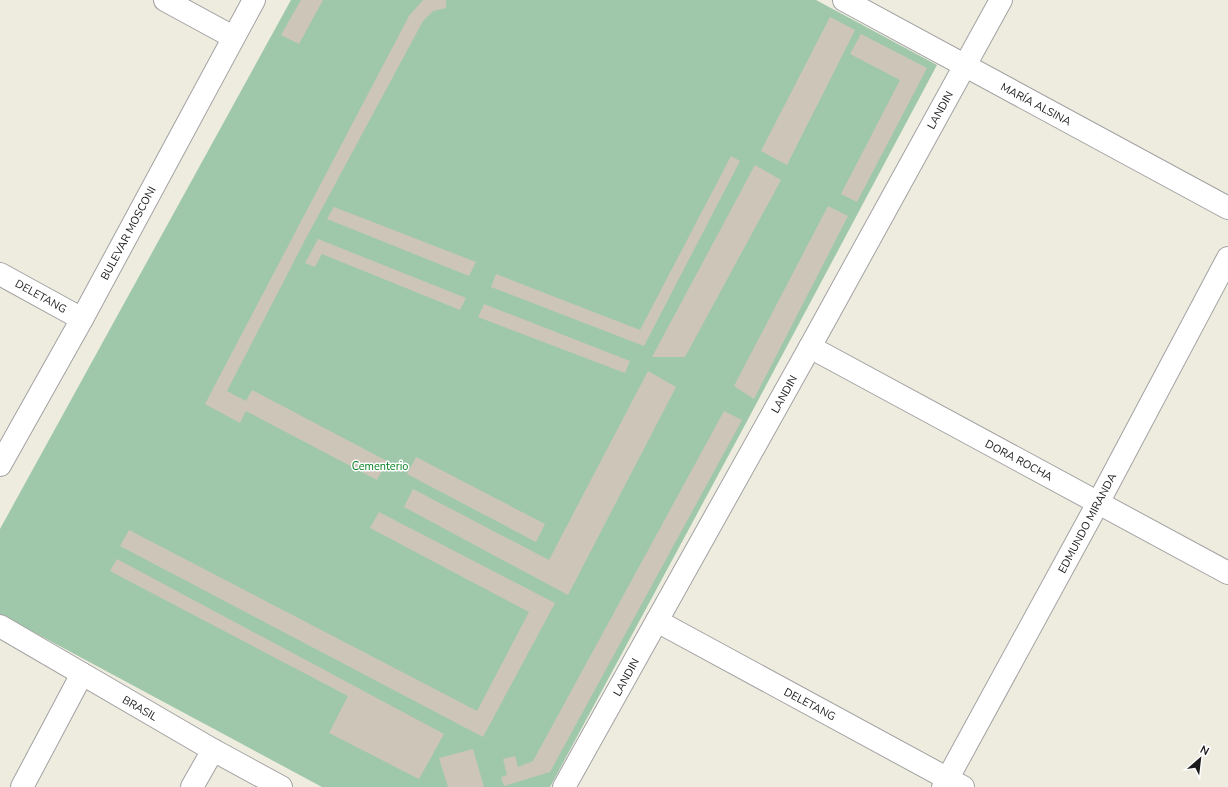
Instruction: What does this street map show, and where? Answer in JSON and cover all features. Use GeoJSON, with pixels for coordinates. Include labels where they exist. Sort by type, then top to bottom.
{"type":"FeatureCollection","features":[{"type":"Feature","properties":{"kind":"street"},"geometry":{"type":"LineString","coordinates":[[165,0],[233,37]]}},
{"type":"Feature","properties":{"kind":"street","name":"BULEVAR MOSCONI"},"geometry":{"type":"LineString","coordinates":[[0,466],[82,319],[254,0]]}},
{"type":"Feature","properties":{"kind":"street","name":"MARÍA ALSINA"},"geometry":{"type":"LineString","coordinates":[[844,0],[1228,208]]}},
{"type":"Feature","properties":{"kind":"street","name":"LANDIN"},"geometry":{"type":"LineString","coordinates":[[564,787],[810,347],[1001,0]]}},
{"type":"Feature","properties":{"kind":"street","name":"EDMUNDO MIRANDA"},"geometry":{"type":"LineString","coordinates":[[951,784],[1228,258]]}},
{"type":"Feature","properties":{"kind":"street","name":"DELETANG"},"geometry":{"type":"LineString","coordinates":[[0,274],[82,319]]}},
{"type":"Feature","properties":{"kind":"street","name":"DORA ROCHA"},"geometry":{"type":"LineString","coordinates":[[810,347],[1228,573]]}},
{"type":"Feature","properties":{"kind":"street","name":"DELETANG"},"geometry":{"type":"LineString","coordinates":[[657,621],[951,784]]}},
{"type":"Feature","properties":{"kind":"street","name":"BRASIL"},"geometry":{"type":"LineString","coordinates":[[0,626],[213,750],[282,787]]}},
{"type":"Feature","properties":{"kind":"street"},"geometry":{"type":"LineString","coordinates":[[22,787],[82,674]]}},
{"type":"Feature","properties":{"kind":"street"},"geometry":{"type":"LineString","coordinates":[[192,787],[213,750]]}},
{"type":"Feature","properties":{"kind":"green space","name":"Cementerio"},"geometry":{"type":"Polygon","coordinates":[[[291,0],[816,0],[937,65],[550,787],[322,787],[0,614],[0,529],[291,0]]]}},
{"type":"Feature","properties":{"kind":"building"},"geometry":{"type":"Polygon","coordinates":[[[301,0],[323,0],[299,44],[281,35],[301,0]]]}},
{"type":"Feature","properties":{"kind":"building"},"geometry":{"type":"Polygon","coordinates":[[[423,0],[446,0],[446,8],[433,11],[423,21],[305,240],[227,391],[246,401],[252,390],[387,461],[377,480],[246,411],[240,423],[205,404],[409,16],[423,0]]]}},
{"type":"Feature","properties":{"kind":"building"},"geometry":{"type":"Polygon","coordinates":[[[830,17],[855,30],[787,165],[761,151],[830,17]]]}},
{"type":"Feature","properties":{"kind":"building"},"geometry":{"type":"Polygon","coordinates":[[[861,34],[927,68],[857,202],[841,194],[900,80],[850,54],[861,34]]]}},
{"type":"Feature","properties":{"kind":"building"},"geometry":{"type":"Polygon","coordinates":[[[731,156],[740,161],[644,346],[491,287],[496,274],[640,330],[731,156]]]}},
{"type":"Feature","properties":{"kind":"building"},"geometry":{"type":"Polygon","coordinates":[[[755,165],[781,180],[685,357],[652,357],[755,165]]]}},
{"type":"Feature","properties":{"kind":"building"},"geometry":{"type":"Polygon","coordinates":[[[828,206],[848,216],[754,399],[734,386],[828,206]]]}},
{"type":"Feature","properties":{"kind":"building"},"geometry":{"type":"Polygon","coordinates":[[[334,207],[476,262],[469,276],[327,219],[334,207]]]}},
{"type":"Feature","properties":{"kind":"building"},"geometry":{"type":"Polygon","coordinates":[[[318,239],[466,298],[460,310],[322,254],[315,267],[305,263],[318,239]]]}},
{"type":"Feature","properties":{"kind":"building"},"geometry":{"type":"Polygon","coordinates":[[[484,304],[630,361],[625,373],[478,317],[484,304]]]}},
{"type":"Feature","properties":{"kind":"building"},"geometry":{"type":"Polygon","coordinates":[[[648,371],[676,387],[568,595],[404,507],[413,489],[549,560],[648,371]]]}},
{"type":"Feature","properties":{"kind":"building"},"geometry":{"type":"Polygon","coordinates":[[[724,411],[742,420],[550,772],[504,786],[501,777],[507,775],[503,759],[515,756],[518,767],[533,761],[724,411]]]}},
{"type":"Feature","properties":{"kind":"building"},"geometry":{"type":"Polygon","coordinates":[[[416,457],[545,524],[536,542],[407,474],[416,457]]]}},
{"type":"Feature","properties":{"kind":"building"},"geometry":{"type":"Polygon","coordinates":[[[379,512],[555,603],[483,737],[120,546],[129,530],[477,711],[529,612],[370,528],[379,512]]]}},
{"type":"Feature","properties":{"kind":"building"},"geometry":{"type":"Polygon","coordinates":[[[117,559],[444,734],[419,779],[329,733],[348,696],[110,571],[117,559]]]}},
{"type":"Feature","properties":{"kind":"building"},"geometry":{"type":"Polygon","coordinates":[[[473,749],[484,787],[448,787],[439,758],[473,749]]]}}]}
